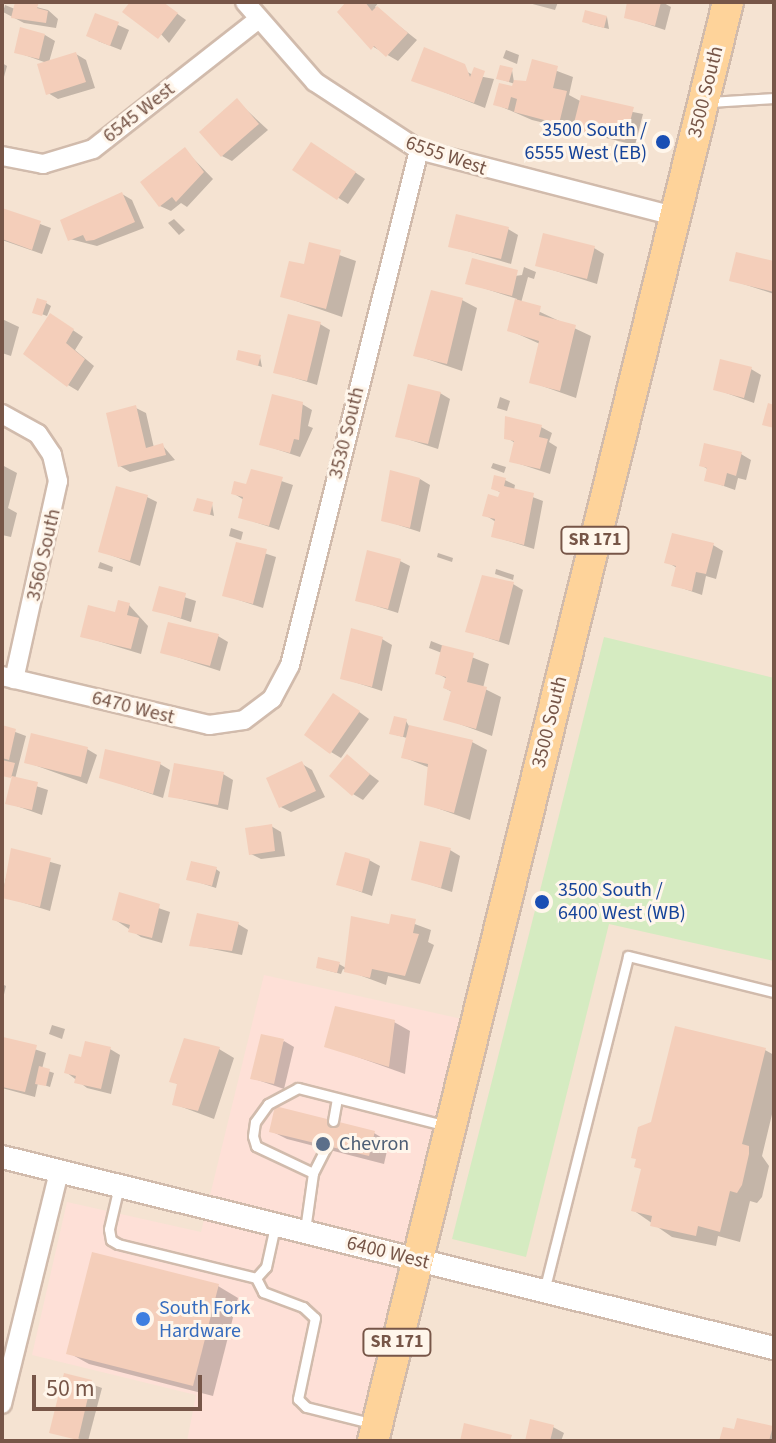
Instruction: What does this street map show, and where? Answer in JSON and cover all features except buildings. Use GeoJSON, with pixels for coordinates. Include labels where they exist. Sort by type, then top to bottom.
{"type":"FeatureCollection","features":[{"type":"Feature","properties":{"kind":"main road","name":"3500 South"},"geometry":{"type":"LineString","coordinates":[[375,1433],[728,2]]}},
{"type":"Feature","properties":{"kind":"street","name":"6555 West"},"geometry":{"type":"LineString","coordinates":[[245,2],[315,82],[419,150],[675,216]]}},
{"type":"Feature","properties":{"kind":"street","name":"6545 West"},"geometry":{"type":"LineString","coordinates":[[2,156],[43,164],[93,149],[259,19]]}},
{"type":"Feature","properties":{"kind":"street","name":"3530 South"},"geometry":{"type":"LineString","coordinates":[[262,708],[280,689],[290,665],[419,150]]}},
{"type":"Feature","properties":{"kind":"street","name":"3560 South"},"geometry":{"type":"LineString","coordinates":[[2,414],[38,434],[56,467],[58,496],[8,678]]}},
{"type":"Feature","properties":{"kind":"street","name":"6470 West"},"geometry":{"type":"LineString","coordinates":[[8,678],[209,725],[244,720],[262,708]]}},
{"type":"Feature","properties":{"kind":"street","name":"6400 West"},"geometry":{"type":"LineString","coordinates":[[2,1157],[774,1348]]}},
{"type":"Feature","properties":{"kind":"street"},"geometry":{"type":"LineString","coordinates":[[2,1404],[59,1172]]}},
{"type":"Feature","properties":{"kind":"lane"},"geometry":{"type":"LineString","coordinates":[[703,103],[774,98]]}},
{"type":"Feature","properties":{"kind":"lane"},"geometry":{"type":"LineString","coordinates":[[544,1291],[628,956],[774,992]]}},
{"type":"Feature","properties":{"kind":"lane"},"geometry":{"type":"LineString","coordinates":[[313,1173],[256,1146],[255,1122],[286,1091],[298,1088],[450,1127]]}},
{"type":"Feature","properties":{"kind":"lane"},"geometry":{"type":"LineString","coordinates":[[333,1121],[337,1098]]}},
{"type":"Feature","properties":{"kind":"lane"},"geometry":{"type":"LineString","coordinates":[[305,1233],[313,1173],[327,1146]]}},
{"type":"Feature","properties":{"kind":"lane"},"geometry":{"type":"LineString","coordinates":[[119,1186],[111,1240],[256,1278],[263,1292],[303,1307],[315,1318],[298,1399],[306,1407],[375,1433]]}},
{"type":"Feature","properties":{"kind":"lane"},"geometry":{"type":"LineString","coordinates":[[256,1278],[266,1267],[275,1226]]}},
{"type":"Feature","properties":{"kind":"shaded area"},"geometry":{"type":"Polygon","coordinates":[[[2,2],[774,2],[774,1441],[2,1441],[2,2]]]}},
{"type":"Feature","properties":{"kind":"shaded area"},"geometry":{"type":"Polygon","coordinates":[[[264,975],[462,1019],[358,1441],[187,1441],[196,1395],[32,1355],[67,1202],[201,1232],[264,975]]]}},
{"type":"Feature","properties":{"kind":"green space"},"geometry":{"type":"Polygon","coordinates":[[[604,637],[774,678],[774,961],[609,924],[526,1257],[452,1239],[604,637]]]}},
{"type":"Feature","properties":{"kind":"place","name":"3500 South / 6555 West (EB)"},"geometry":{"type":"Point","coordinates":[663,142]}},
{"type":"Feature","properties":{"kind":"place","name":"3500 South / 6400 West (WB)"},"geometry":{"type":"Point","coordinates":[542,902]}},
{"type":"Feature","properties":{"kind":"place","name":"Chevron"},"geometry":{"type":"Point","coordinates":[323,1144]}},
{"type":"Feature","properties":{"kind":"place","name":"South Fork Hardware"},"geometry":{"type":"Point","coordinates":[143,1319]}}]}
